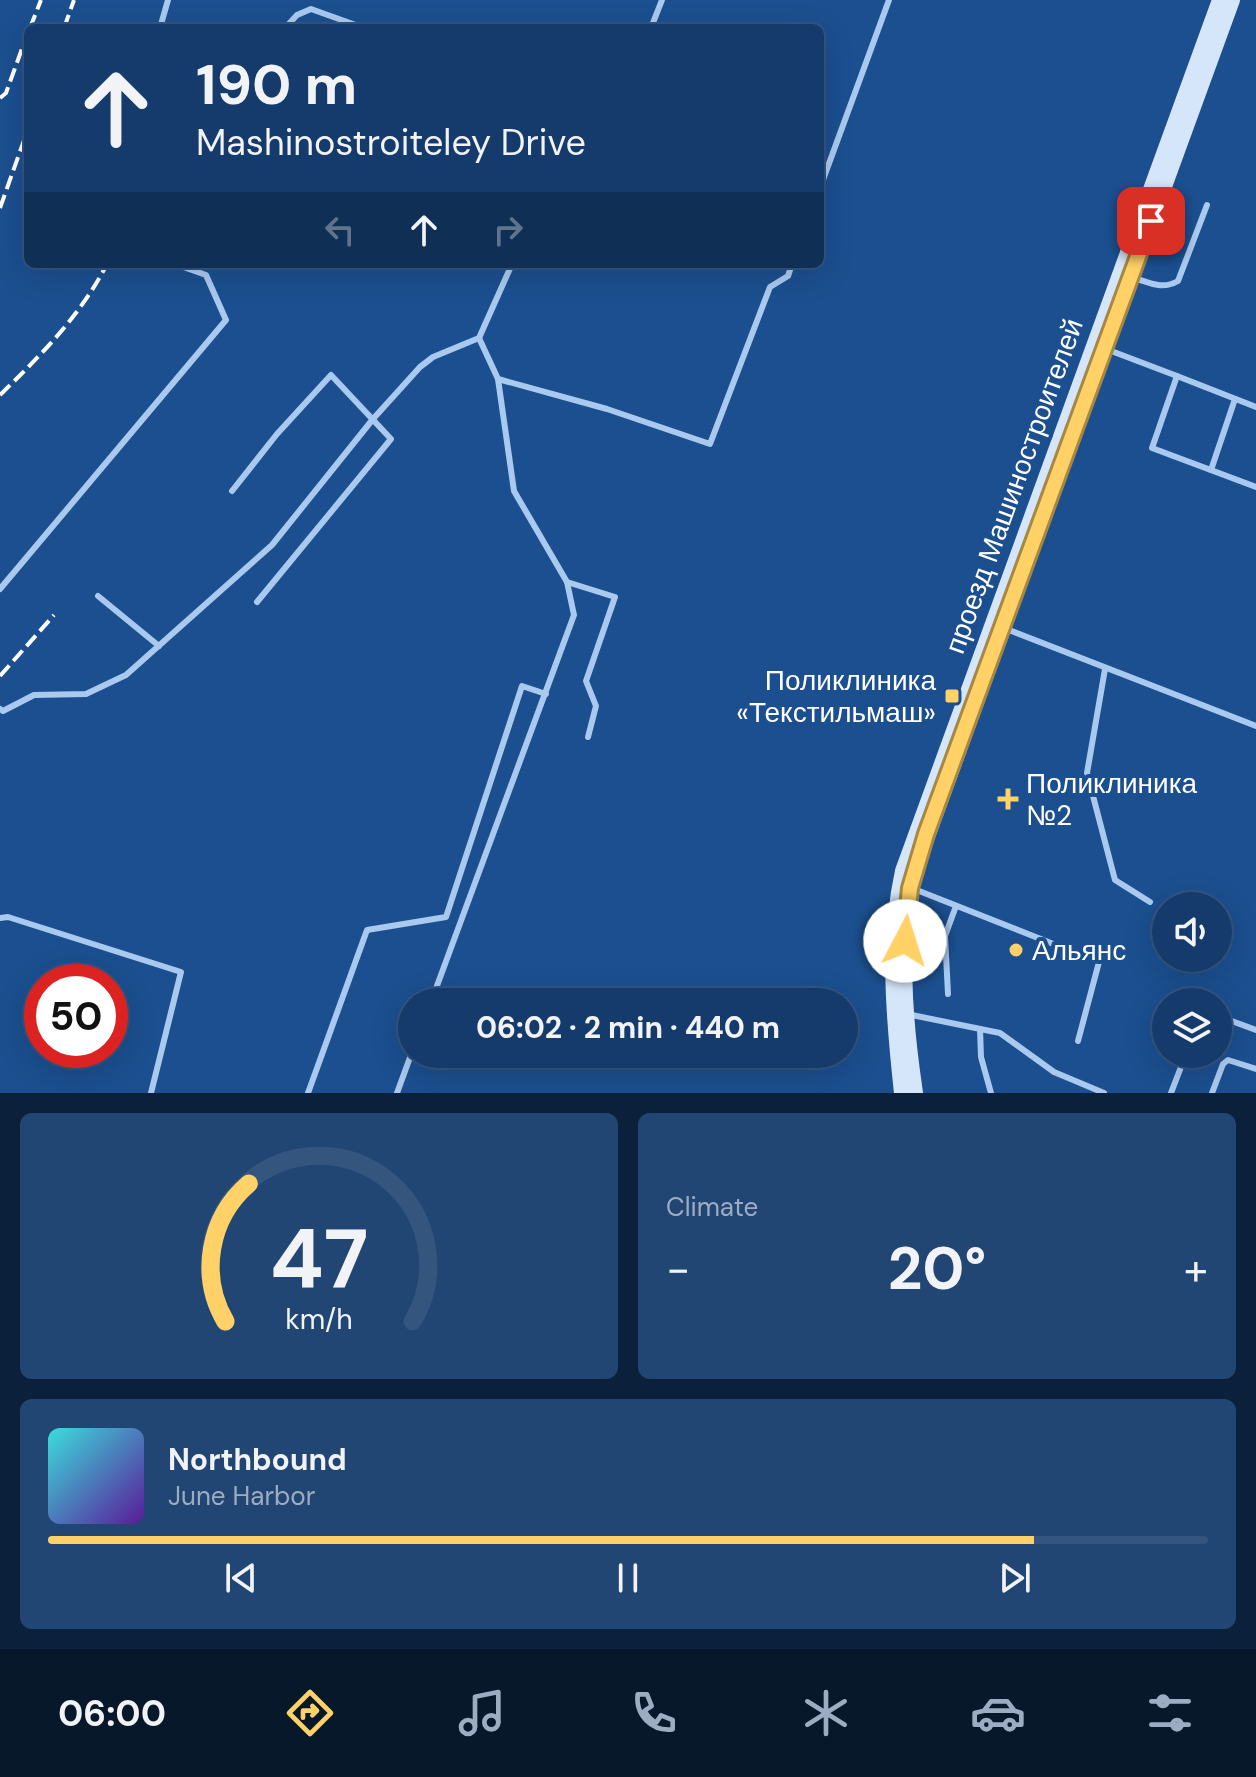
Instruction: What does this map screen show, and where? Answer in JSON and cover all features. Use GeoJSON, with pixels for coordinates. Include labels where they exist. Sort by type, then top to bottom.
{"type":"FeatureCollection","features":[{"type":"Feature","properties":{"kind":"main road","name":"проезд Машиностроителей"},"geometry":{"type":"LineString","coordinates":[[1099,346],[1220,0]]}},
{"type":"Feature","properties":{"kind":"main road"},"geometry":{"type":"LineString","coordinates":[[998,626],[1099,346],[1131,276],[1232,0]]}},
{"type":"Feature","properties":{"kind":"main road","name":"проезд Машиностроителей"},"geometry":{"type":"LineString","coordinates":[[915,1093],[907,1014],[905,941],[910,888],[998,626]]}},
{"type":"Feature","properties":{"kind":"main road","name":"проезд Машиностроителей"},"geometry":{"type":"LineString","coordinates":[[902,1093],[894,976],[895,905],[915,832],[998,626]]}},
{"type":"Feature","properties":{"kind":"lane"},"geometry":{"type":"LineString","coordinates":[[161,24],[168,0]]}},
{"type":"Feature","properties":{"kind":"lane"},"geometry":{"type":"LineString","coordinates":[[311,9],[314,0]]}},
{"type":"Feature","properties":{"kind":"lane"},"geometry":{"type":"LineString","coordinates":[[653,24],[662,0]]}},
{"type":"Feature","properties":{"kind":"lane"},"geometry":{"type":"LineString","coordinates":[[824,177],[889,0]]}},
{"type":"Feature","properties":{"kind":"lane"},"geometry":{"type":"LineString","coordinates":[[289,24],[297,15],[311,9],[353,24]]}},
{"type":"Feature","properties":{"kind":"lane"},"geometry":{"type":"LineString","coordinates":[[1131,276],[1158,286],[1168,286],[1178,281],[1207,205]]}},
{"type":"Feature","properties":{"kind":"lane"},"geometry":{"type":"LineString","coordinates":[[0,589],[226,320],[206,275],[186,268]]}},
{"type":"Feature","properties":{"kind":"lane"},"geometry":{"type":"LineString","coordinates":[[0,709],[3,711],[34,695],[86,694],[126,675],[272,545],[373,419],[420,367],[433,357],[479,338],[510,268]]}},
{"type":"Feature","properties":{"kind":"lane"},"geometry":{"type":"LineString","coordinates":[[498,379],[607,409],[710,444],[770,287],[788,276],[791,268]]}},
{"type":"Feature","properties":{"kind":"lane"},"geometry":{"type":"LineString","coordinates":[[436,988],[574,615],[567,582],[514,491],[498,379],[479,338]]}},
{"type":"Feature","properties":{"kind":"lane"},"geometry":{"type":"LineString","coordinates":[[1099,346],[1256,407]]}},
{"type":"Feature","properties":{"kind":"lane"},"geometry":{"type":"LineString","coordinates":[[232,491],[277,434],[331,375],[391,439],[257,602]]}},
{"type":"Feature","properties":{"kind":"lane"},"geometry":{"type":"LineString","coordinates":[[1177,376],[1152,448],[1256,487]]}},
{"type":"Feature","properties":{"kind":"lane"},"geometry":{"type":"LineString","coordinates":[[1211,470],[1235,399]]}},
{"type":"Feature","properties":{"kind":"lane"},"geometry":{"type":"LineString","coordinates":[[567,582],[615,597],[586,681],[596,706],[588,737]]}},
{"type":"Feature","properties":{"kind":"lane"},"geometry":{"type":"LineString","coordinates":[[98,596],[159,646]]}},
{"type":"Feature","properties":{"kind":"lane"},"geometry":{"type":"LineString","coordinates":[[998,626],[1256,726]]}},
{"type":"Feature","properties":{"kind":"lane"},"geometry":{"type":"LineString","coordinates":[[1105,669],[1087,773],[1115,880],[1150,902]]}},
{"type":"Feature","properties":{"kind":"lane"},"geometry":{"type":"LineString","coordinates":[[308,1093],[367,930],[446,917],[522,686],[546,694]]}},
{"type":"Feature","properties":{"kind":"lane"},"geometry":{"type":"LineString","coordinates":[[910,888],[1099,962],[1078,1041]]}},
{"type":"Feature","properties":{"kind":"lane"},"geometry":{"type":"LineString","coordinates":[[948,994],[945,936],[956,906]]}},
{"type":"Feature","properties":{"kind":"lane"},"geometry":{"type":"LineString","coordinates":[[0,918],[8,917],[181,972],[151,1093]]}},
{"type":"Feature","properties":{"kind":"lane"},"geometry":{"type":"LineString","coordinates":[[907,1014],[1000,1033],[1054,1072],[1104,1093]]}},
{"type":"Feature","properties":{"kind":"lane"},"geometry":{"type":"LineString","coordinates":[[1232,1021],[1256,1030]]}},
{"type":"Feature","properties":{"kind":"lane"},"geometry":{"type":"LineString","coordinates":[[980,1029],[981,1057],[991,1093]]}},
{"type":"Feature","properties":{"kind":"lane"},"geometry":{"type":"LineString","coordinates":[[1212,1093],[1223,1064],[1228,1060],[1256,1069]]}},
{"type":"Feature","properties":{"kind":"lane"},"geometry":{"type":"LineString","coordinates":[[397,1093],[406,1068]]}},
{"type":"Feature","properties":{"kind":"lane"},"geometry":{"type":"LineString","coordinates":[[1171,1093],[1181,1068]]}},
{"type":"Feature","properties":{"kind":"railway"},"geometry":{"type":"LineString","coordinates":[[32,24],[41,0]]}},
{"type":"Feature","properties":{"kind":"railway"},"geometry":{"type":"LineString","coordinates":[[65,24],[74,0]]}},
{"type":"Feature","properties":{"kind":"railway"},"geometry":{"type":"LineString","coordinates":[[0,98],[6,93],[24,43]]}},
{"type":"Feature","properties":{"kind":"railway"},"geometry":{"type":"LineString","coordinates":[[0,208],[24,140]]}},
{"type":"Feature","properties":{"kind":"railway"},"geometry":{"type":"LineString","coordinates":[[0,395],[73,317],[105,268]]}},
{"type":"Feature","properties":{"kind":"railway"},"geometry":{"type":"LineString","coordinates":[[0,676],[54,615]]}},
{"type":"Feature","properties":{"kind":"place","name":"Поликлиника «Текстильмаш»"},"geometry":{"type":"Point","coordinates":[952,696]}},
{"type":"Feature","properties":{"kind":"place","name":"Поликлиника №2"},"geometry":{"type":"Point","coordinates":[1008,799]}},
{"type":"Feature","properties":{"kind":"place","name":"Альянс"},"geometry":{"type":"Point","coordinates":[1016,950]}},
{"type":"Feature","properties":{"kind":"route"},"geometry":{"type":"LineString","coordinates":[[905,941],[910,888],[926,834],[1151,221]]}}]}
